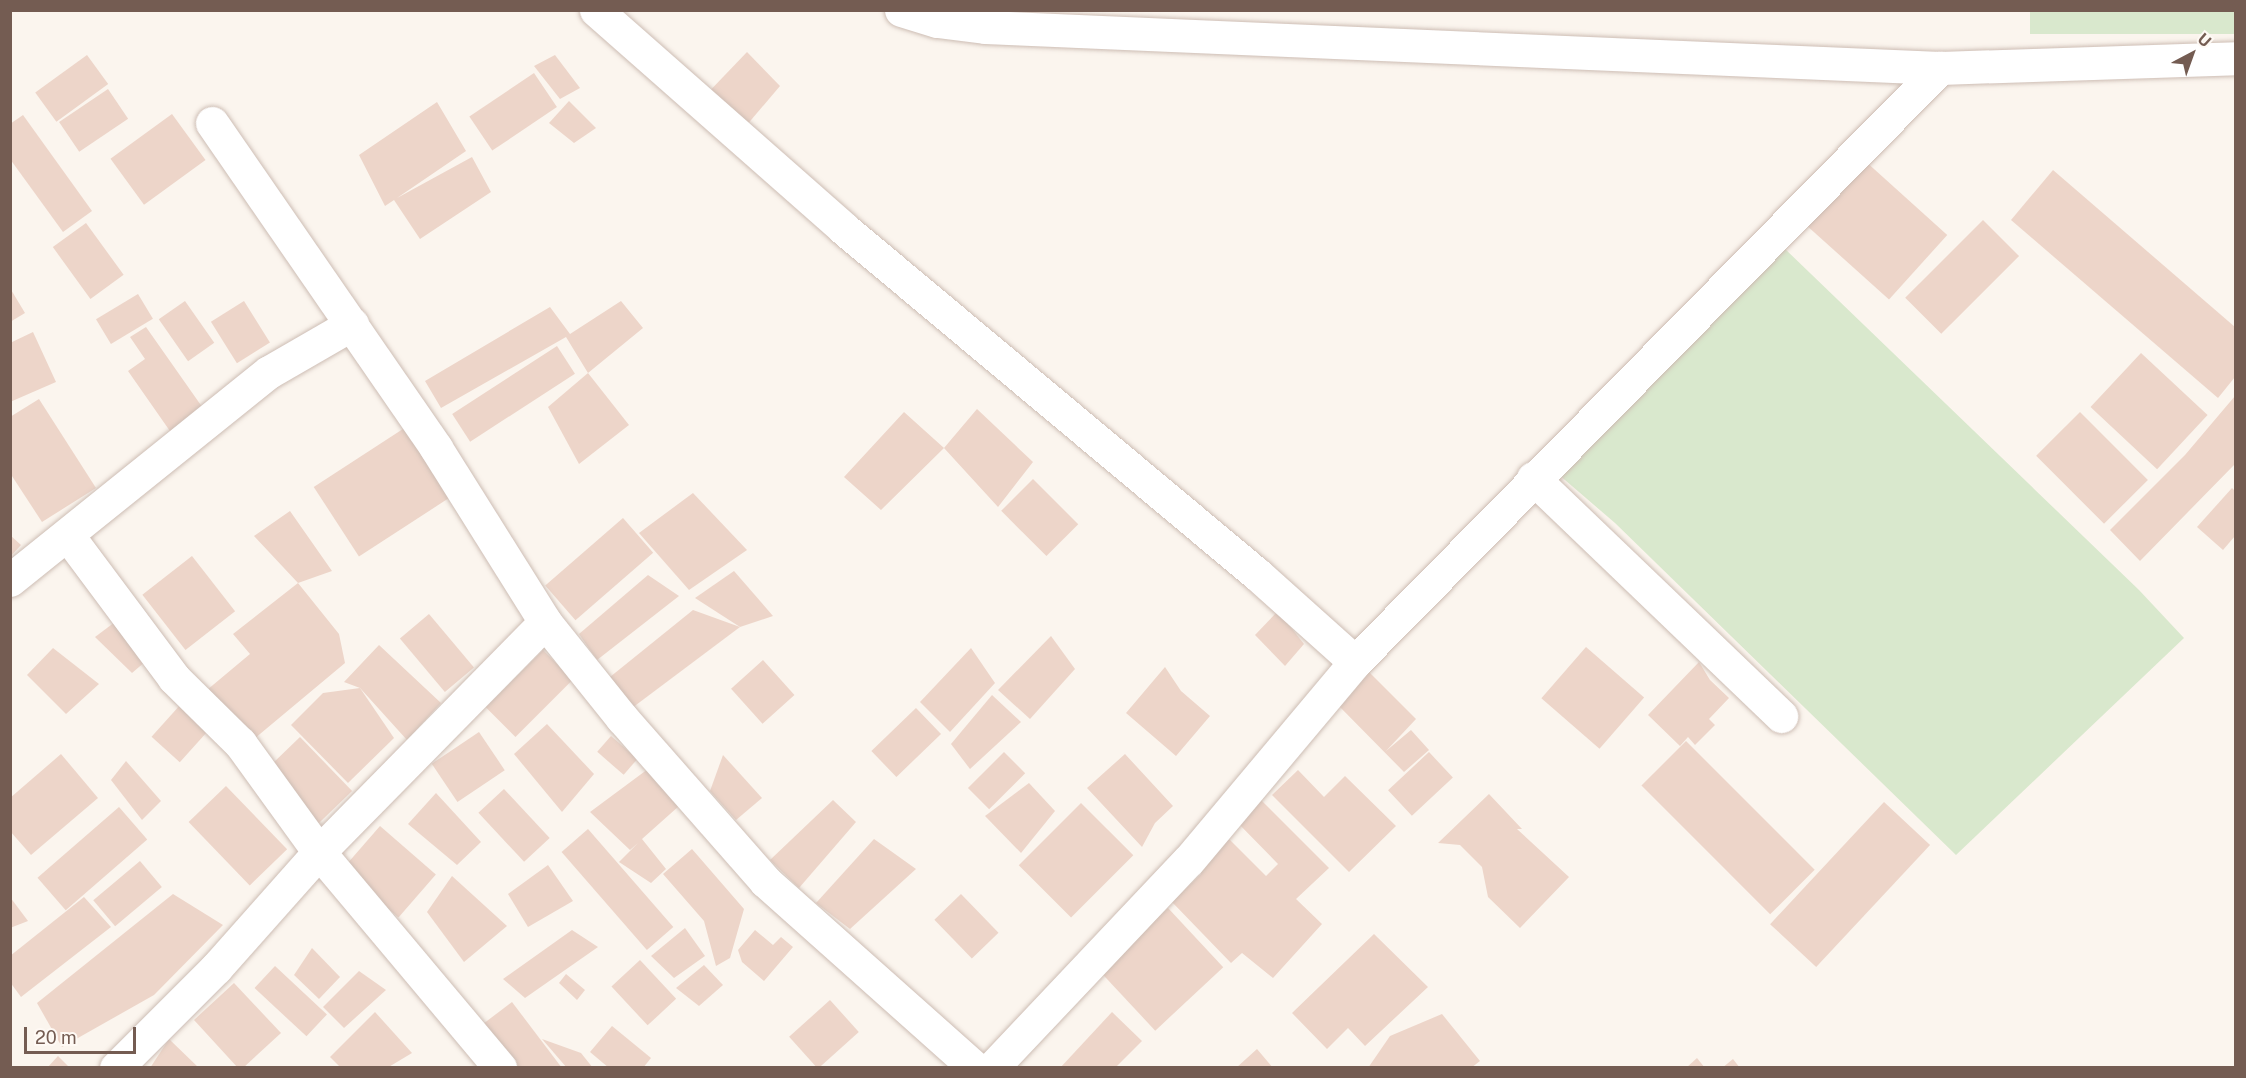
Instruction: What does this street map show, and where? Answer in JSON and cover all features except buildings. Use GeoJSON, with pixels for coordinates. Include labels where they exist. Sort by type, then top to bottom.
{"type":"FeatureCollection","features":[{"type":"Feature","properties":{"kind":"street"},"geometry":{"type":"LineString","coordinates":[[596,10],[851,236],[1258,575],[1355,662]]}},
{"type":"Feature","properties":{"kind":"street"},"geometry":{"type":"LineString","coordinates":[[901,10],[937,21],[985,27],[1940,68],[2235,58]]}},
{"type":"Feature","properties":{"kind":"street"},"geometry":{"type":"LineString","coordinates":[[992,1068],[1189,860],[1355,662],[1533,478],[1940,68]]}},
{"type":"Feature","properties":{"kind":"street"},"geometry":{"type":"LineString","coordinates":[[212,123],[436,448],[545,622],[622,718],[765,881],[975,1068]]}},
{"type":"Feature","properties":{"kind":"street"},"geometry":{"type":"LineString","coordinates":[[10,580],[69,537],[149,466],[261,378],[305,349],[352,324]]}},
{"type":"Feature","properties":{"kind":"street"},"geometry":{"type":"LineString","coordinates":[[1533,478],[1781,716]]}},
{"type":"Feature","properties":{"kind":"street"},"geometry":{"type":"LineString","coordinates":[[69,537],[183,689],[230,732],[261,768],[319,852],[500,1068]]}},
{"type":"Feature","properties":{"kind":"street"},"geometry":{"type":"LineString","coordinates":[[116,1068],[216,968],[319,852],[545,622]]}},
{"type":"Feature","properties":{"kind":"green space"},"geometry":{"type":"Polygon","coordinates":[[[2030,11],[2235,11],[2235,34],[2030,34],[2030,11]]]}},
{"type":"Feature","properties":{"kind":"green space"},"geometry":{"type":"Polygon","coordinates":[[[1783,247],[2139,590],[2184,638],[1956,855],[1615,523],[1558,474],[1783,247]]]}}]}
